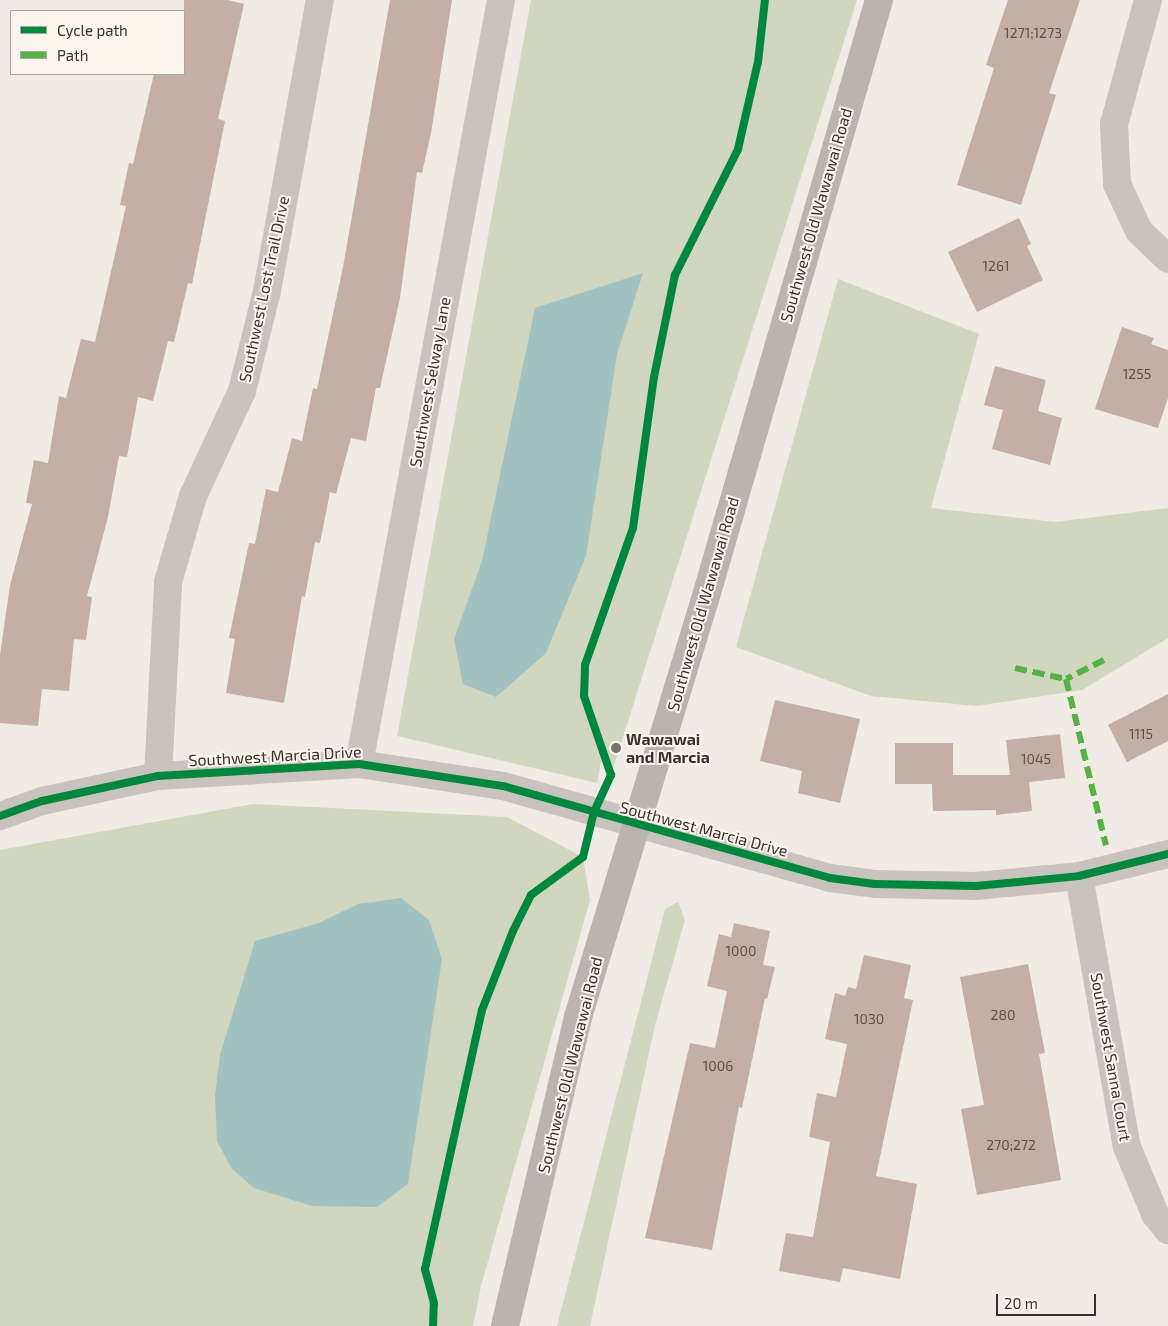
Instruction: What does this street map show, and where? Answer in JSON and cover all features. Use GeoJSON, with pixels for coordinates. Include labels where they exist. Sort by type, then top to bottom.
{"type":"FeatureCollection","features":[{"type":"Feature","properties":{"kind":"main road","name":"Southwest Old Wawawai Road"},"geometry":{"type":"LineString","coordinates":[[506,1326],[578,1017],[638,826],[879,0]]}},
{"type":"Feature","properties":{"kind":"street","name":"Southwest Lost Trail Drive"},"geometry":{"type":"LineString","coordinates":[[158,776],[168,582],[193,496],[242,391],[267,291],[320,0]]}},
{"type":"Feature","properties":{"kind":"street","name":"Southwest Selway Lane"},"geometry":{"type":"LineString","coordinates":[[359,764],[501,0]]}},
{"type":"Feature","properties":{"kind":"street"},"geometry":{"type":"LineString","coordinates":[[1148,0],[1114,124],[1117,184],[1139,231],[1168,259]]}},
{"type":"Feature","properties":{"kind":"street","name":"Southwest Marcia Drive"},"geometry":{"type":"LineString","coordinates":[[0,816],[42,801],[158,776],[359,764],[503,786],[638,826],[830,878],[875,884],[976,886],[1079,876],[1168,854]]}},
{"type":"Feature","properties":{"kind":"street","name":"Southwest Sanna Court"},"geometry":{"type":"LineString","coordinates":[[1079,876],[1127,1146],[1155,1214],[1168,1230]]}},
{"type":"Feature","properties":{"kind":"green space"},"geometry":{"type":"Polygon","coordinates":[[[531,0],[857,0],[611,775],[603,752],[597,783],[397,736],[531,0]]]}},
{"type":"Feature","properties":{"kind":"green space"},"geometry":{"type":"Polygon","coordinates":[[[838,279],[979,334],[931,508],[1055,522],[1168,508],[1168,638],[1082,690],[976,706],[871,696],[736,647],[838,279]]]}},
{"type":"Feature","properties":{"kind":"green space"},"geometry":{"type":"Polygon","coordinates":[[[253,804],[507,817],[583,857],[590,900],[481,1286],[473,1326],[0,1326],[0,850],[253,804]]]}},
{"type":"Feature","properties":{"kind":"green space"},"geometry":{"type":"Polygon","coordinates":[[[678,902],[685,920],[655,1025],[590,1326],[557,1326],[665,909],[678,902]]]}},
{"type":"Feature","properties":{"kind":"water"},"geometry":{"type":"Polygon","coordinates":[[[643,273],[617,354],[586,556],[546,653],[496,697],[463,684],[454,639],[482,561],[535,308],[643,273]]]}},
{"type":"Feature","properties":{"kind":"water"},"geometry":{"type":"Polygon","coordinates":[[[401,898],[429,920],[442,959],[408,1184],[377,1207],[312,1206],[254,1188],[232,1169],[217,1141],[215,1096],[220,1055],[255,941],[319,923],[358,904],[401,898]]]}},
{"type":"Feature","properties":{"kind":"building"},"geometry":{"type":"Polygon","coordinates":[[[184,0],[228,0],[244,4],[218,119],[225,121],[192,284],[188,283],[174,342],[168,341],[153,401],[138,397],[127,457],[119,456],[108,517],[87,596],[92,597],[86,640],[74,639],[69,691],[42,689],[38,726],[0,723],[0,655],[10,585],[32,504],[26,503],[34,460],[48,463],[59,396],[66,398],[81,339],[95,342],[126,206],[120,205],[129,163],[133,164],[154,75],[185,75],[184,0]]]}},
{"type":"Feature","properties":{"kind":"building"},"geometry":{"type":"Polygon","coordinates":[[[390,0],[452,0],[431,133],[422,173],[417,172],[400,298],[380,388],[376,388],[366,441],[351,438],[336,494],[330,492],[320,543],[315,542],[305,597],[302,596],[284,703],[226,693],[235,639],[229,638],[249,543],[255,544],[266,489],[278,492],[292,438],[302,441],[313,388],[317,389],[343,267],[390,0]]]}},
{"type":"Feature","properties":{"kind":"building"},"geometry":{"type":"Polygon","coordinates":[[[1008,0],[1080,0],[1049,93],[1056,95],[1021,205],[957,185],[994,68],[986,65],[1008,0]]]}},
{"type":"Feature","properties":{"kind":"building"},"geometry":{"type":"Polygon","coordinates":[[[1019,218],[1031,244],[1027,246],[1043,280],[977,312],[948,252],[1019,218]]]}},
{"type":"Feature","properties":{"kind":"building"},"geometry":{"type":"Polygon","coordinates":[[[1122,327],[1154,338],[1151,344],[1168,350],[1168,398],[1158,428],[1095,409],[1122,327]]]}},
{"type":"Feature","properties":{"kind":"building"},"geometry":{"type":"Polygon","coordinates":[[[995,366],[1046,380],[1038,411],[1062,418],[1050,465],[992,449],[1003,410],[984,405],[995,366]]]}},
{"type":"Feature","properties":{"kind":"building"},"geometry":{"type":"Polygon","coordinates":[[[1168,694],[1168,741],[1127,762],[1108,725],[1168,694]]]}},
{"type":"Feature","properties":{"kind":"building"},"geometry":{"type":"Polygon","coordinates":[[[775,700],[860,719],[840,803],[798,793],[802,771],[760,761],[775,700]]]}},
{"type":"Feature","properties":{"kind":"building"},"geometry":{"type":"Polygon","coordinates":[[[1060,734],[1065,778],[1029,782],[1032,811],[996,815],[996,810],[933,811],[932,784],[895,784],[895,743],[953,743],[953,775],[1010,775],[1006,740],[1060,734]]]}},
{"type":"Feature","properties":{"kind":"building"},"geometry":{"type":"Polygon","coordinates":[[[734,923],[770,931],[763,965],[775,967],[767,999],[765,998],[742,1108],[739,1107],[712,1250],[645,1238],[690,1043],[715,1048],[727,991],[707,986],[719,934],[731,937],[734,923]]]}},
{"type":"Feature","properties":{"kind":"building"},"geometry":{"type":"Polygon","coordinates":[[[864,955],[911,965],[904,998],[913,1000],[876,1176],[917,1184],[900,1279],[843,1268],[840,1282],[779,1271],[786,1233],[813,1237],[830,1142],[809,1137],[817,1093],[836,1097],[847,1044],[825,1039],[835,993],[845,996],[848,987],[856,989],[864,955]]]}},
{"type":"Feature","properties":{"kind":"building"},"geometry":{"type":"Polygon","coordinates":[[[1028,964],[1045,1053],[1039,1054],[1061,1180],[977,1195],[961,1109],[984,1105],[960,977],[1028,964]]]}},
{"type":"Feature","properties":{"kind":"marked path"},"geometry":{"type":"LineString","coordinates":[[1104,660],[1066,679],[1106,845]]}},
{"type":"Feature","properties":{"kind":"marked path"},"geometry":{"type":"LineString","coordinates":[[1015,668],[1066,679]]}},
{"type":"Feature","properties":{"kind":"cycle path"},"geometry":{"type":"LineString","coordinates":[[433,1326],[434,1303],[425,1269],[482,1010],[513,931],[531,895],[583,857],[594,812],[611,775],[584,696],[585,665],[633,528],[654,377],[675,275],[738,149],[758,62],[765,0]]}},
{"type":"Feature","properties":{"kind":"cycle path"},"geometry":{"type":"LineString","coordinates":[[0,816],[42,801],[158,776],[359,764],[503,786],[830,878],[875,884],[976,886],[1079,876],[1168,854]]}},
{"type":"Feature","properties":{"kind":"place","name":"Wawawai and Marcia"},"geometry":{"type":"Point","coordinates":[616,748]}}]}
